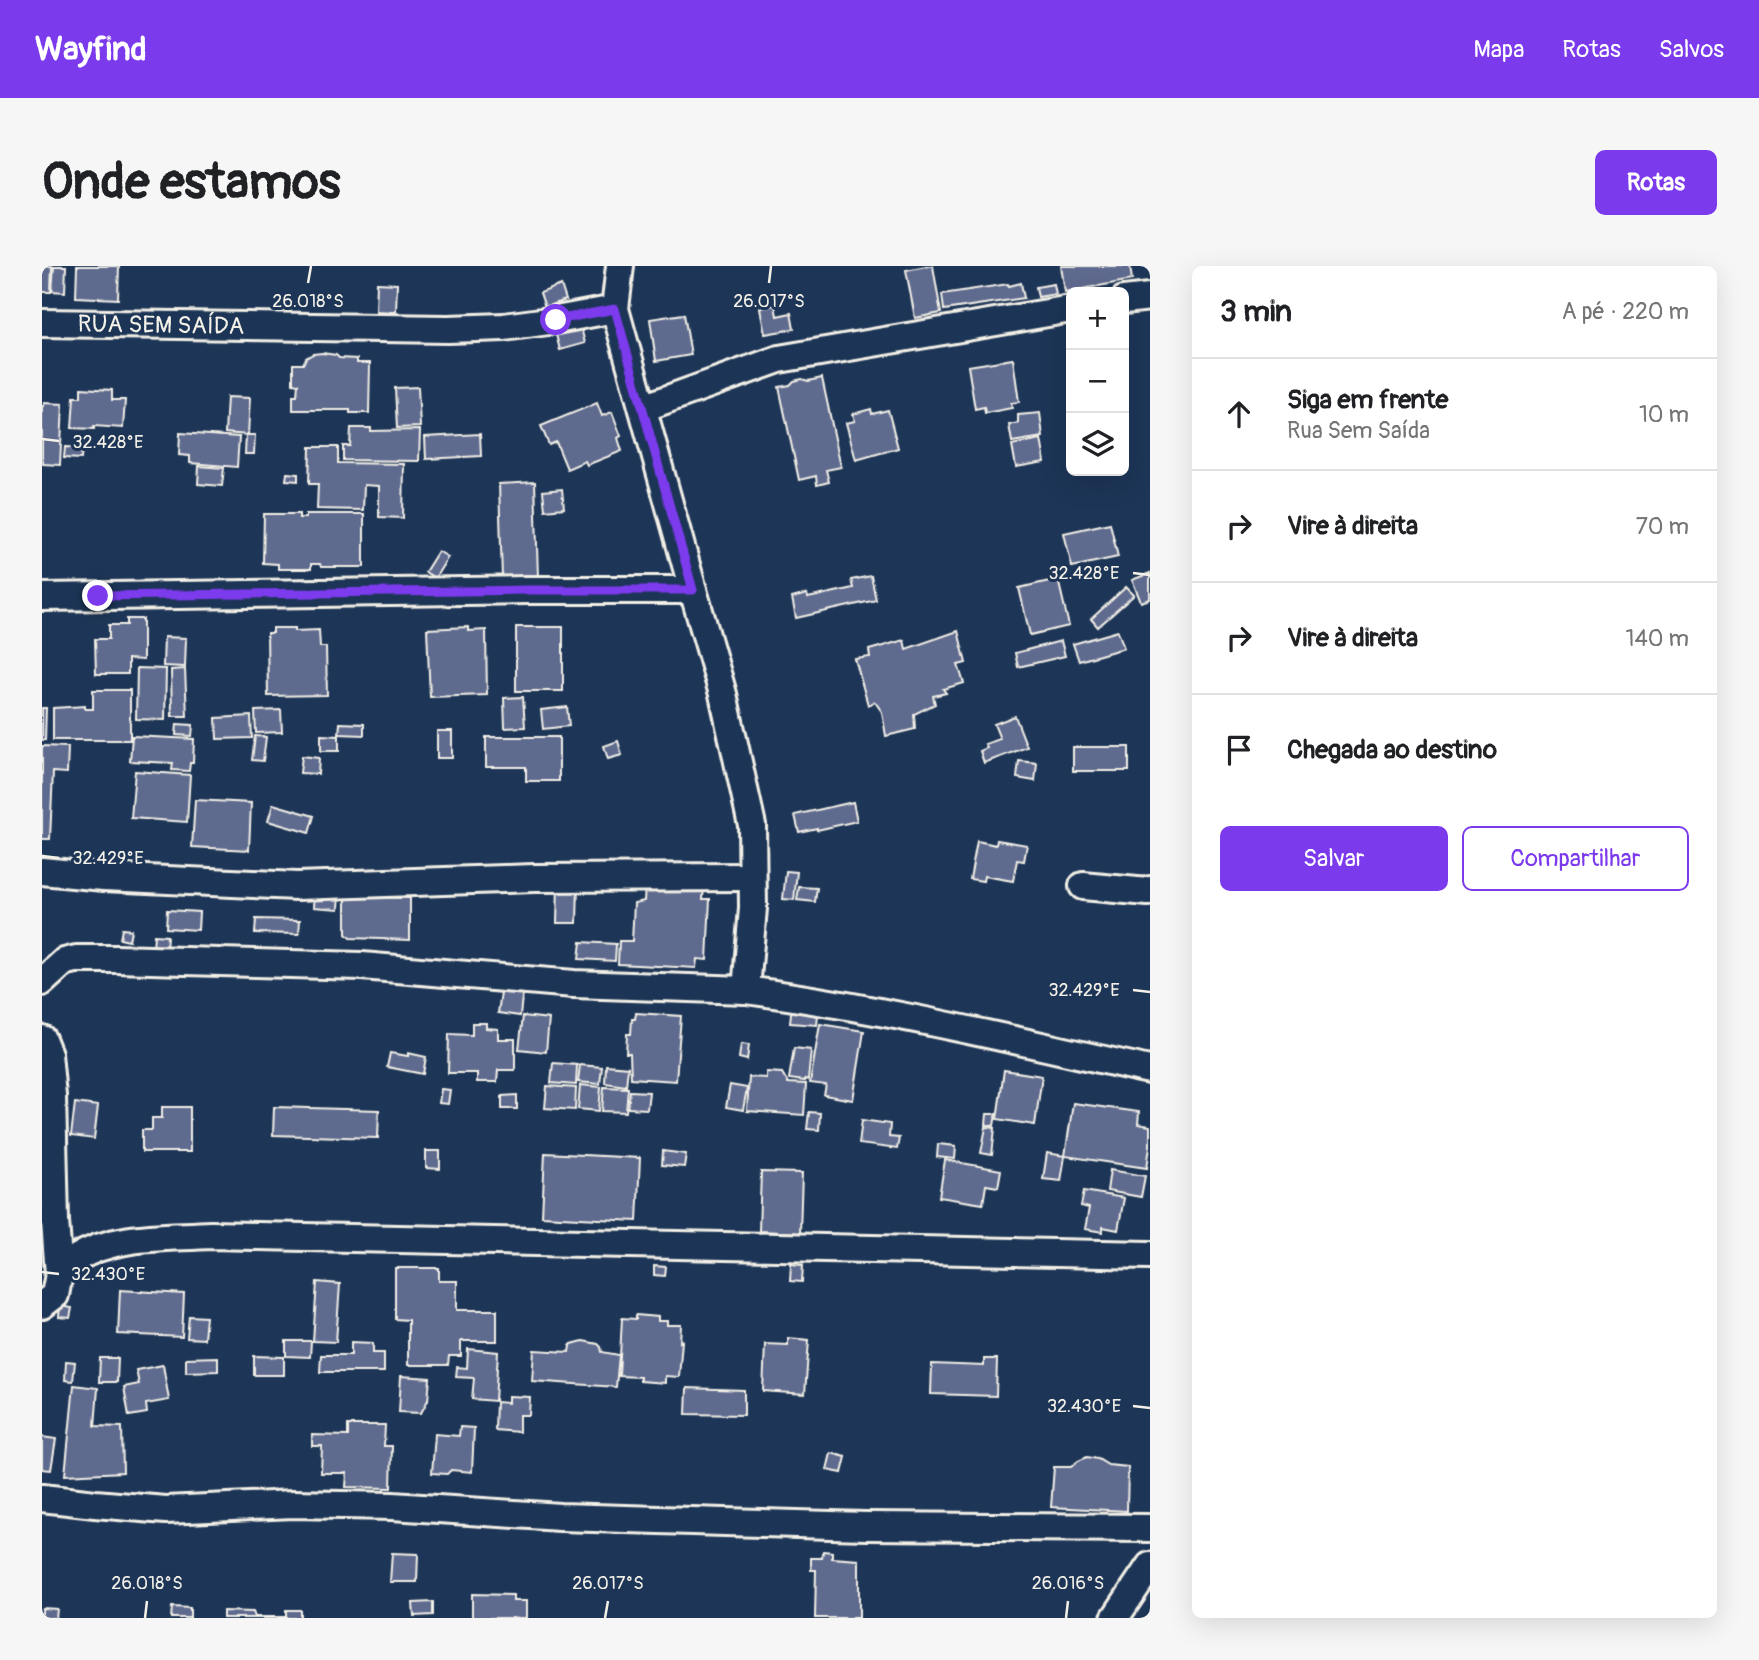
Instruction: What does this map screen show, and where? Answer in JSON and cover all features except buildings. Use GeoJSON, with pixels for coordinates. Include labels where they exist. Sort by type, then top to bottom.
{"type":"FeatureCollection","features":[{"type":"Feature","properties":{"kind":"street"},"geometry":{"type":"LineString","coordinates":[[620,266],[615,309],[723,694],[752,825],[753,908],[746,989]]}},
{"type":"Feature","properties":{"kind":"street"},"geometry":{"type":"LineString","coordinates":[[1129,299],[1150,297]]}},
{"type":"Feature","properties":{"kind":"street","name":"RUA SEM SAÍDA"},"geometry":{"type":"LineString","coordinates":[[42,323],[449,329],[505,327],[615,309]]}},
{"type":"Feature","properties":{"kind":"street"},"geometry":{"type":"LineString","coordinates":[[643,408],[779,359],[1066,310]]}},
{"type":"Feature","properties":{"kind":"street"},"geometry":{"type":"LineString","coordinates":[[42,597],[693,590]]}},
{"type":"Feature","properties":{"kind":"street"},"geometry":{"type":"LineString","coordinates":[[42,871],[104,877],[297,886],[534,878],[752,877]]}},
{"type":"Feature","properties":{"kind":"street"},"geometry":{"type":"LineString","coordinates":[[1083,886],[1148,892],[1150,890]]}},
{"type":"Feature","properties":{"kind":"street"},"geometry":{"type":"LineString","coordinates":[[42,982],[64,962],[76,959],[116,959],[362,966],[575,984],[746,989],[818,1000],[958,1028],[1150,1070]]}},
{"type":"Feature","properties":{"kind":"street"},"geometry":{"type":"LineString","coordinates":[[42,1039],[48,1054],[52,1096],[59,1274],[55,1295],[42,1305]]}},
{"type":"Feature","properties":{"kind":"street"},"geometry":{"type":"LineString","coordinates":[[59,1274],[74,1259],[102,1246],[129,1240],[211,1235],[1150,1255]]}},
{"type":"Feature","properties":{"kind":"street"},"geometry":{"type":"LineString","coordinates":[[42,1498],[166,1510],[293,1504],[392,1506],[560,1517],[697,1521],[1150,1528]]}},
{"type":"Feature","properties":{"kind":"street"},"geometry":{"type":"LineString","coordinates":[[1115,1618],[1150,1566]]}},
{"type":"Feature","properties":{"kind":"route"},"geometry":{"type":"LineString","coordinates":[[98,596],[693,590],[615,309],[556,320]]}}]}
